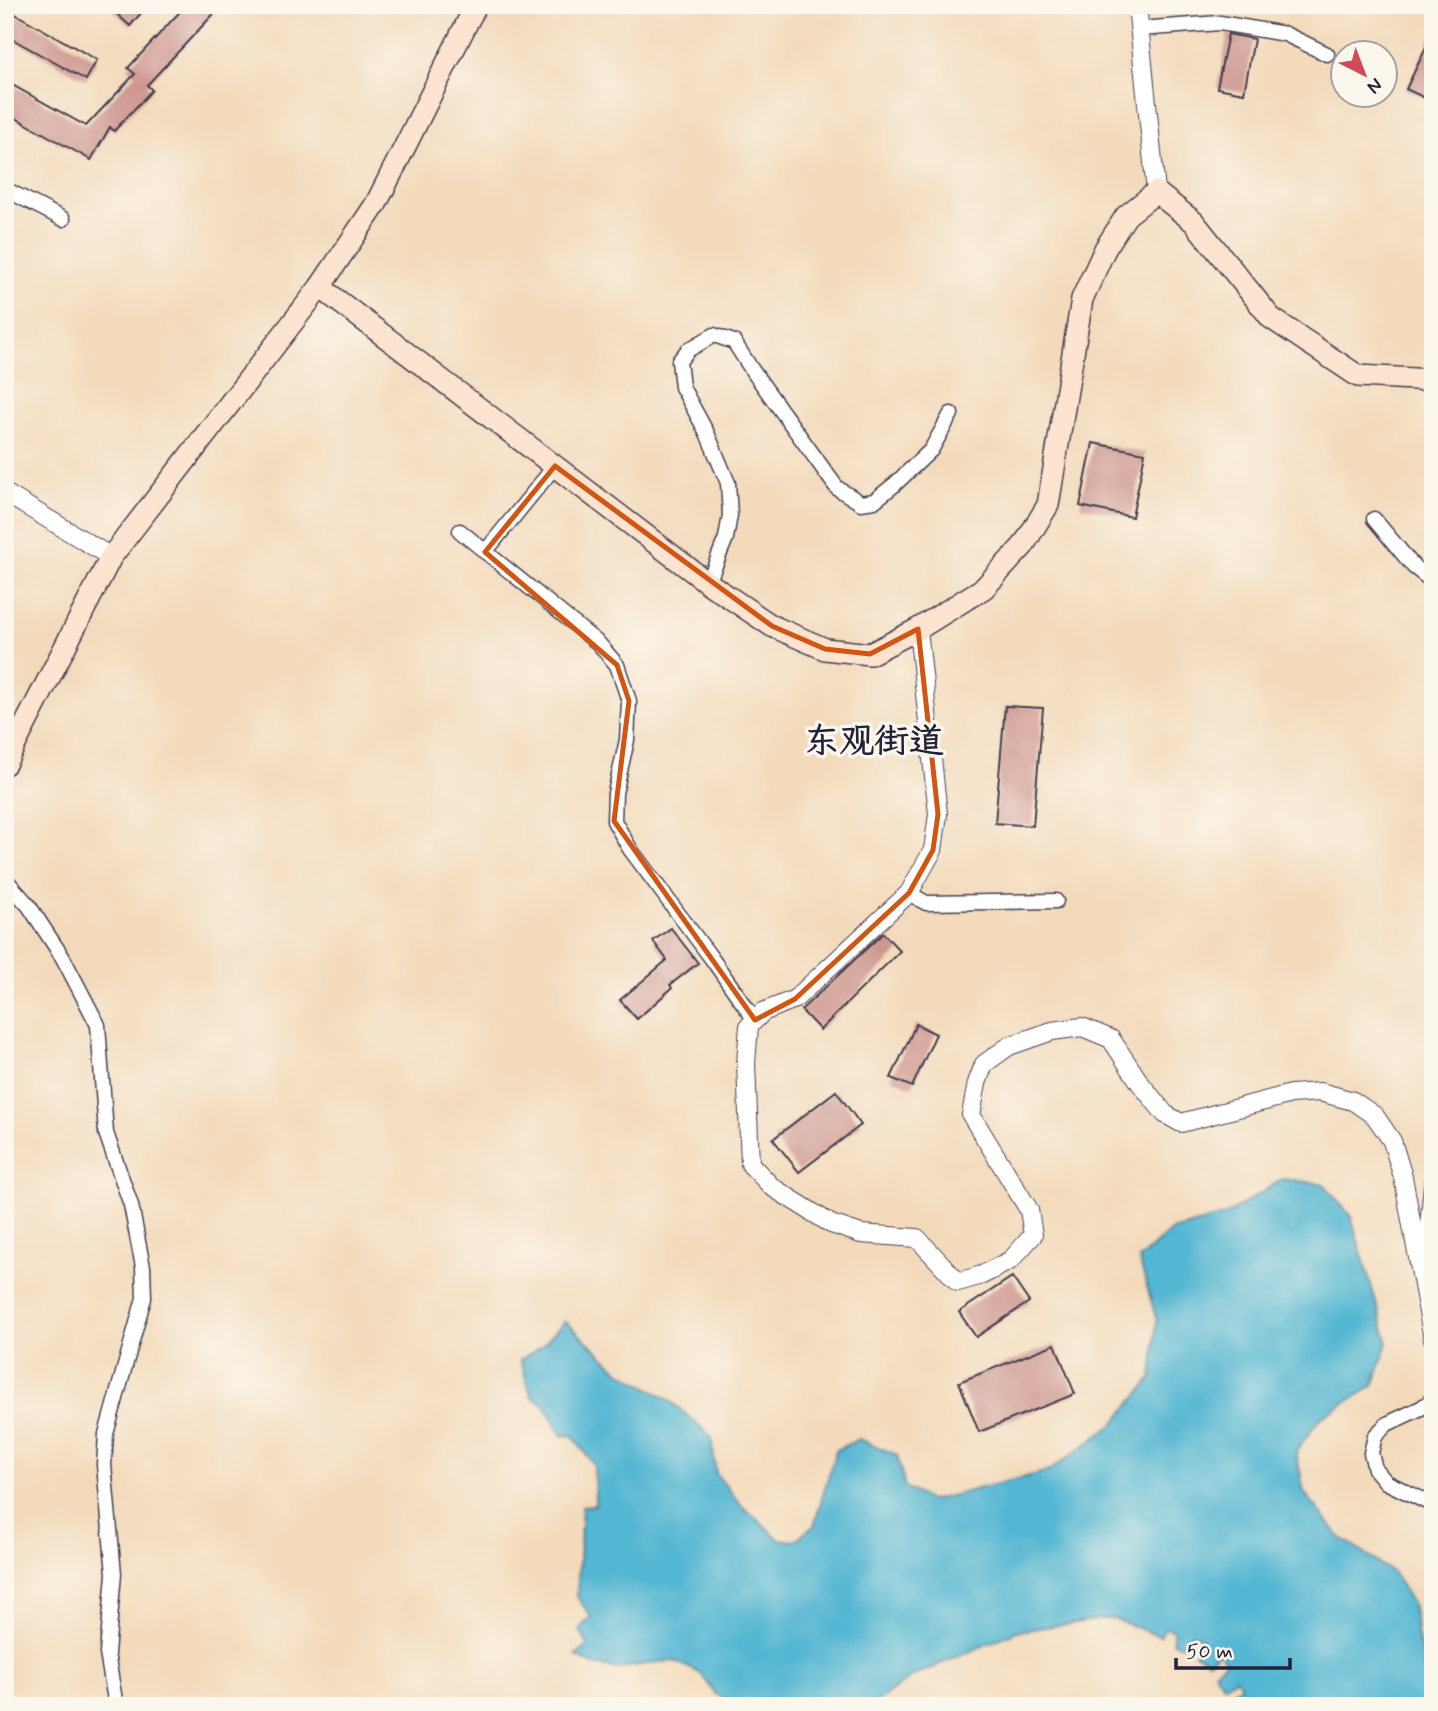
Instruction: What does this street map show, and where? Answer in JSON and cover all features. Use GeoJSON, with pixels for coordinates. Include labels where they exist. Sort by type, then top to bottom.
{"type":"FeatureCollection","features":[{"type":"Feature","properties":{"kind":"main road"},"geometry":{"type":"LineString","coordinates":[[5,764],[111,556],[320,287],[376,204],[476,5]]}},
{"type":"Feature","properties":{"kind":"main road"},"geometry":{"type":"LineString","coordinates":[[320,287],[708,583],[772,626],[825,649],[870,654],[918,629],[984,588],[1023,547],[1048,505],[1082,299],[1105,249],[1126,216],[1156,192],[1194,222],[1271,318],[1358,376],[1433,380]]}},
{"type":"Feature","properties":{"kind":"street"},"geometry":{"type":"LineString","coordinates":[[1136,5],[1156,192]]}},
{"type":"Feature","properties":{"kind":"street"},"geometry":{"type":"LineString","coordinates":[[1139,29],[1220,23],[1285,34],[1328,54]]}},
{"type":"Feature","properties":{"kind":"street"},"geometry":{"type":"LineString","coordinates":[[5,189],[63,219]]}},
{"type":"Feature","properties":{"kind":"street"},"geometry":{"type":"LineString","coordinates":[[708,583],[726,538],[730,515],[728,483],[707,433],[682,387],[679,360],[688,350],[714,335],[734,342],[837,488],[861,503],[874,500],[894,485],[931,450],[951,414]]}},
{"type":"Feature","properties":{"kind":"street"},"geometry":{"type":"LineString","coordinates":[[485,552],[555,466]]}},
{"type":"Feature","properties":{"kind":"street"},"geometry":{"type":"LineString","coordinates":[[5,493],[111,556]]}},
{"type":"Feature","properties":{"kind":"street"},"geometry":{"type":"LineString","coordinates":[[1374,519],[1414,567],[1433,584]]}},
{"type":"Feature","properties":{"kind":"street"},"geometry":{"type":"LineString","coordinates":[[460,531],[598,644],[617,665],[629,701],[627,740],[615,793],[614,821],[629,849],[755,1020]]}},
{"type":"Feature","properties":{"kind":"street"},"geometry":{"type":"LineString","coordinates":[[918,629],[938,814],[933,850],[909,893],[795,999],[763,1012],[749,1026],[746,1063],[750,1164],[772,1187],[831,1224],[860,1234],[918,1238],[958,1282],[982,1275],[1011,1260],[1033,1235],[1029,1210],[971,1115],[977,1083],[984,1065],[1009,1046],[1052,1031],[1082,1027],[1111,1039],[1140,1083],[1165,1114],[1181,1123],[1291,1094],[1320,1092],[1353,1101],[1375,1116],[1392,1141],[1403,1177],[1433,1339]]}},
{"type":"Feature","properties":{"kind":"street"},"geometry":{"type":"LineString","coordinates":[[5,879],[29,906],[63,958],[99,1025],[106,1133],[131,1205],[143,1267],[144,1298],[106,1434],[104,1465],[114,1574],[107,1653],[116,1706]]}},
{"type":"Feature","properties":{"kind":"street"},"geometry":{"type":"LineString","coordinates":[[909,893],[926,903],[1056,901]]}},
{"type":"Feature","properties":{"kind":"street"},"geometry":{"type":"LineString","coordinates":[[1433,1185],[1428,1237],[1433,1263]]}},
{"type":"Feature","properties":{"kind":"street"},"geometry":{"type":"LineString","coordinates":[[1433,1399],[1387,1424],[1375,1436],[1371,1453],[1375,1469],[1386,1482],[1433,1505]]}},
{"type":"Feature","properties":{"kind":"highlighted area"},"geometry":{"type":"Polygon","coordinates":[[[555,466],[772,626],[825,649],[870,654],[918,629],[938,814],[933,850],[909,893],[795,999],[755,1020],[614,821],[629,701],[617,665],[485,552],[555,466]]]}},
{"type":"Feature","properties":{"kind":"water"},"geometry":{"type":"Polygon","coordinates":[[[1283,1179],[1324,1184],[1351,1217],[1388,1343],[1373,1386],[1319,1419],[1296,1452],[1304,1492],[1340,1537],[1393,1573],[1412,1603],[1424,1671],[1433,1689],[1433,1706],[1232,1706],[1228,1694],[1241,1686],[1236,1678],[1224,1685],[1214,1672],[1226,1661],[1219,1652],[1209,1661],[1195,1653],[1202,1639],[1192,1633],[1186,1646],[1173,1642],[1173,1631],[1166,1627],[1160,1636],[1111,1618],[1017,1631],[915,1675],[871,1706],[734,1706],[715,1693],[700,1673],[675,1661],[619,1669],[593,1665],[576,1656],[588,1645],[579,1629],[591,1617],[577,1596],[582,1506],[595,1505],[594,1465],[572,1435],[562,1436],[544,1404],[532,1397],[520,1360],[542,1346],[565,1321],[618,1370],[668,1399],[711,1436],[716,1474],[742,1506],[779,1539],[794,1541],[814,1526],[836,1450],[859,1439],[897,1455],[905,1487],[930,1501],[1049,1471],[1113,1425],[1152,1378],[1157,1321],[1139,1259],[1172,1230],[1226,1215],[1283,1179]]]}},
{"type":"Feature","properties":{"kind":"building"},"geometry":{"type":"Polygon","coordinates":[[[107,5],[148,5],[130,26],[107,5]]]}},
{"type":"Feature","properties":{"kind":"building"},"geometry":{"type":"Polygon","coordinates":[[[186,5],[222,5],[147,85],[152,90],[114,131],[110,127],[91,160],[5,112],[5,81],[86,126],[135,74],[128,68],[186,5]]]}},
{"type":"Feature","properties":{"kind":"building"},"geometry":{"type":"Polygon","coordinates":[[[10,11],[97,60],[86,80],[5,35],[5,20],[10,11]]]}},
{"type":"Feature","properties":{"kind":"building"},"geometry":{"type":"Polygon","coordinates":[[[1433,33],[1433,87],[1427,99],[1406,89],[1433,33]]]}},
{"type":"Feature","properties":{"kind":"building"},"geometry":{"type":"Polygon","coordinates":[[[1228,34],[1254,39],[1244,93],[1217,88],[1228,34]]]}},
{"type":"Feature","properties":{"kind":"building"},"geometry":{"type":"Polygon","coordinates":[[[1093,443],[1145,453],[1132,517],[1080,506],[1093,443]]]}},
{"type":"Feature","properties":{"kind":"building"},"geometry":{"type":"Polygon","coordinates":[[[1005,706],[1043,708],[1033,826],[995,823],[1005,706]]]}},
{"type":"Feature","properties":{"kind":"building"},"geometry":{"type":"Polygon","coordinates":[[[671,928],[698,963],[670,985],[672,988],[637,1019],[620,1000],[667,960],[653,941],[671,928]]]}},
{"type":"Feature","properties":{"kind":"building"},"geometry":{"type":"Polygon","coordinates":[[[883,933],[900,951],[820,1030],[801,1010],[883,933]]]}},
{"type":"Feature","properties":{"kind":"building"},"geometry":{"type":"Polygon","coordinates":[[[916,1024],[936,1034],[912,1087],[891,1078],[916,1024]]]}},
{"type":"Feature","properties":{"kind":"building"},"geometry":{"type":"Polygon","coordinates":[[[836,1091],[861,1125],[799,1172],[773,1139],[836,1091]]]}},
{"type":"Feature","properties":{"kind":"building"},"geometry":{"type":"Polygon","coordinates":[[[1012,1277],[1029,1302],[976,1337],[959,1312],[1012,1277]]]}},
{"type":"Feature","properties":{"kind":"building"},"geometry":{"type":"Polygon","coordinates":[[[1055,1344],[1075,1394],[979,1432],[959,1382],[1055,1344]]]}},
{"type":"Feature","properties":{"kind":"district","name":"东观街道"},"geometry":{"type":"Point","coordinates":[874,740]}}]}
